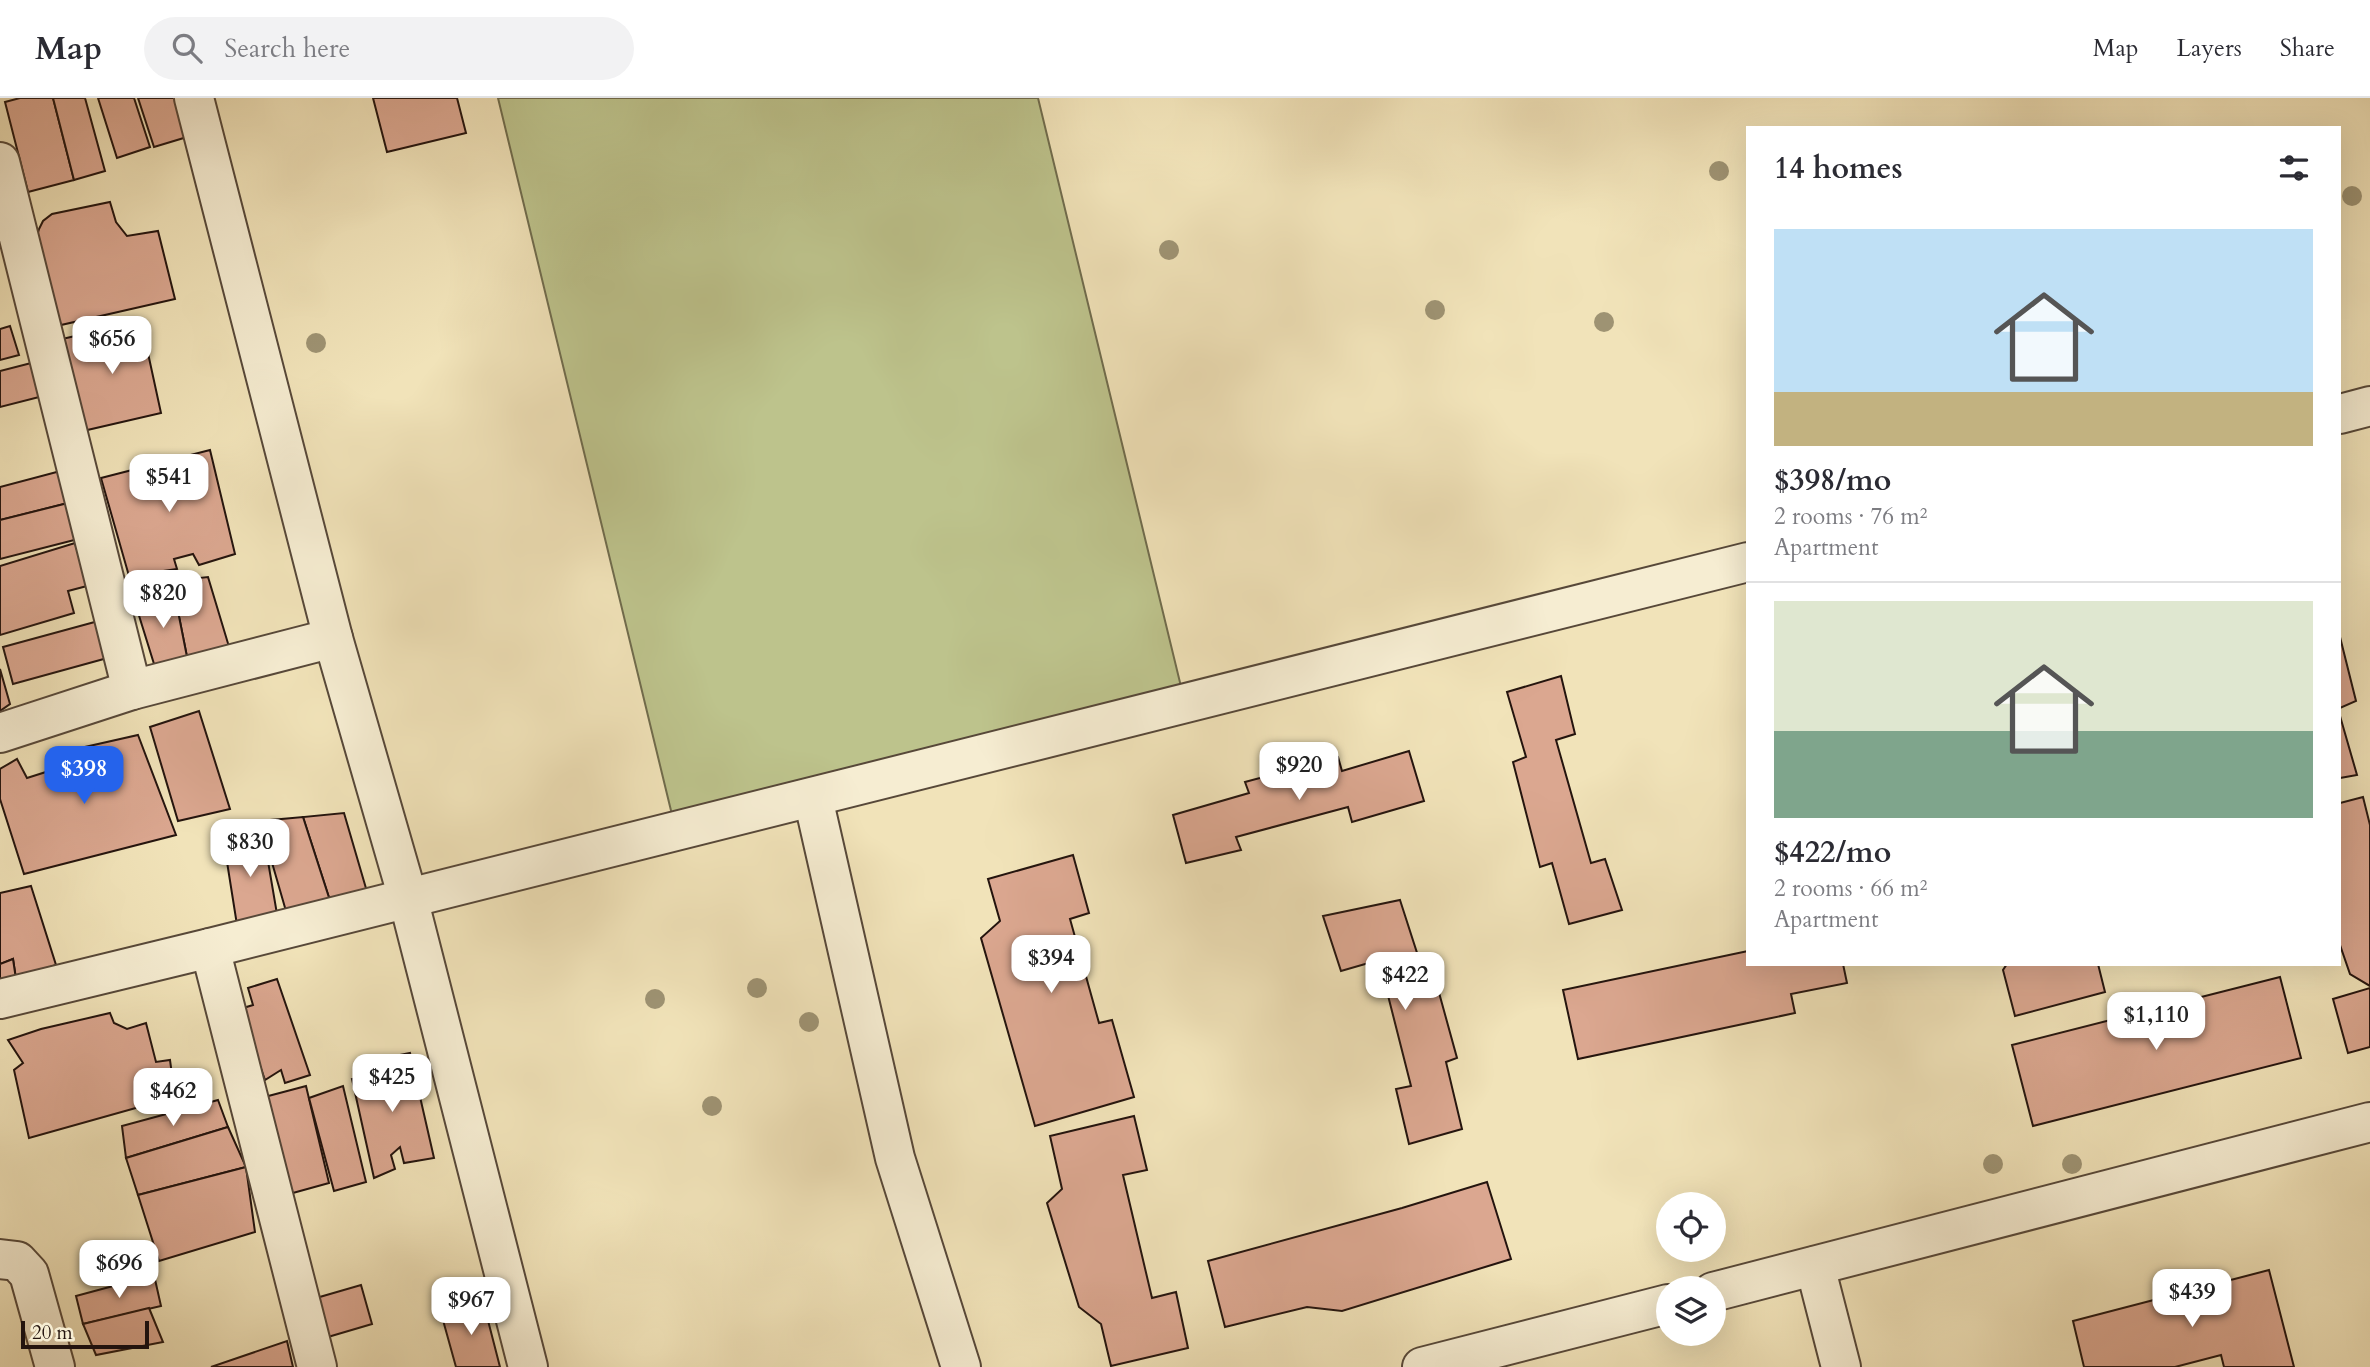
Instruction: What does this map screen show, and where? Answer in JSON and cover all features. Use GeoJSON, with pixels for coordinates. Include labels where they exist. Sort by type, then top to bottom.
{"type":"FeatureCollection","features":[{"type":"Feature","properties":{"kind":"street"},"geometry":{"type":"LineString","coordinates":[[194,98],[333,638],[408,898],[528,1367]]}},
{"type":"Feature","properties":{"kind":"street"},"geometry":{"type":"LineString","coordinates":[[0,162],[6,211],[132,690]]}},
{"type":"Feature","properties":{"kind":"street"},"geometry":{"type":"LineString","coordinates":[[2341,414],[2370,406]]}},
{"type":"Feature","properties":{"kind":"street"},"geometry":{"type":"LineString","coordinates":[[0,999],[813,798],[1746,563]]}},
{"type":"Feature","properties":{"kind":"street"},"geometry":{"type":"LineString","coordinates":[[0,733],[132,690],[333,638]]}},
{"type":"Feature","properties":{"kind":"street"},"geometry":{"type":"LineString","coordinates":[[813,798],[895,1158],[961,1367]]}},
{"type":"Feature","properties":{"kind":"street"},"geometry":{"type":"LineString","coordinates":[[210,948],[317,1367]]}},
{"type":"Feature","properties":{"kind":"street"},"geometry":{"type":"LineString","coordinates":[[1726,1289],[2370,1122]]}},
{"type":"Feature","properties":{"kind":"street"},"geometry":{"type":"LineString","coordinates":[[0,1259],[17,1261],[29,1274],[55,1367]]}},
{"type":"Feature","properties":{"kind":"street"},"geometry":{"type":"LineString","coordinates":[[1815,1266],[1841,1367]]}},
{"type":"Feature","properties":{"kind":"street"},"geometry":{"type":"LineString","coordinates":[[1422,1367],[1656,1307]]}},
{"type":"Feature","properties":{"kind":"green space"},"geometry":{"type":"Polygon","coordinates":[[[498,98],[1038,98],[1185,703],[675,827],[498,98]]]}},
{"type":"Feature","properties":{"kind":"building"},"geometry":{"type":"Polygon","coordinates":[[[20,98],[53,98],[74,180],[28,192],[5,102],[20,98]]]}},
{"type":"Feature","properties":{"kind":"building"},"geometry":{"type":"Polygon","coordinates":[[[53,98],[85,98],[105,171],[74,180],[53,98]]]}},
{"type":"Feature","properties":{"kind":"building"},"geometry":{"type":"Polygon","coordinates":[[[98,98],[134,98],[150,147],[117,158],[98,98]]]}},
{"type":"Feature","properties":{"kind":"building"},"geometry":{"type":"Polygon","coordinates":[[[138,98],[175,98],[187,137],[154,147],[138,98]]]}},
{"type":"Feature","properties":{"kind":"building"},"geometry":{"type":"Polygon","coordinates":[[[373,98],[457,98],[466,133],[387,152],[373,98]]]}},
{"type":"Feature","properties":{"kind":"building"},"geometry":{"type":"Polygon","coordinates":[[[110,202],[116,222],[127,236],[158,231],[175,299],[61,325],[35,243],[39,229],[43,221],[52,214],[110,202]]]}},
{"type":"Feature","properties":{"kind":"building"},"geometry":{"type":"Polygon","coordinates":[[[141,321],[161,413],[83,431],[62,339],[141,321]]]}},
{"type":"Feature","properties":{"kind":"building"},"geometry":{"type":"Polygon","coordinates":[[[10,326],[19,355],[0,360],[0,329],[10,326]]]}},
{"type":"Feature","properties":{"kind":"building"},"geometry":{"type":"Polygon","coordinates":[[[39,361],[47,395],[0,407],[0,371],[39,361]]]}},
{"type":"Feature","properties":{"kind":"building"},"geometry":{"type":"Polygon","coordinates":[[[210,450],[235,554],[199,565],[193,554],[174,559],[177,569],[129,576],[101,478],[210,450]]]}},
{"type":"Feature","properties":{"kind":"building"},"geometry":{"type":"Polygon","coordinates":[[[68,469],[76,501],[0,520],[0,487],[68,469]]]}},
{"type":"Feature","properties":{"kind":"building"},"geometry":{"type":"Polygon","coordinates":[[[76,501],[86,537],[0,559],[0,520],[76,501]]]}},
{"type":"Feature","properties":{"kind":"building"},"geometry":{"type":"Polygon","coordinates":[[[75,543],[87,586],[68,591],[74,613],[0,635],[0,566],[75,543]]]}},
{"type":"Feature","properties":{"kind":"building"},"geometry":{"type":"Polygon","coordinates":[[[208,577],[233,660],[190,672],[172,581],[208,577]]]}},
{"type":"Feature","properties":{"kind":"building"},"geometry":{"type":"Polygon","coordinates":[[[172,581],[190,672],[159,680],[132,593],[172,581]]]}},
{"type":"Feature","properties":{"kind":"building"},"geometry":{"type":"Polygon","coordinates":[[[102,620],[111,657],[13,684],[3,647],[102,620]]]}},
{"type":"Feature","properties":{"kind":"building"},"geometry":{"type":"Polygon","coordinates":[[[2341,641],[2356,701],[2341,708],[2341,641]]]}},
{"type":"Feature","properties":{"kind":"building"},"geometry":{"type":"Polygon","coordinates":[[[0,669],[10,704],[0,711],[0,669]]]}},
{"type":"Feature","properties":{"kind":"building"},"geometry":{"type":"Polygon","coordinates":[[[1561,676],[1575,734],[1556,740],[1591,863],[1605,859],[1622,910],[1569,924],[1552,863],[1540,867],[1513,762],[1526,757],[1507,692],[1561,676]]]}},
{"type":"Feature","properties":{"kind":"building"},"geometry":{"type":"Polygon","coordinates":[[[199,711],[230,809],[178,821],[150,727],[199,711]]]}},
{"type":"Feature","properties":{"kind":"building"},"geometry":{"type":"Polygon","coordinates":[[[2341,719],[2357,775],[2341,778],[2341,719]]]}},
{"type":"Feature","properties":{"kind":"building"},"geometry":{"type":"Polygon","coordinates":[[[138,735],[176,835],[24,874],[0,799],[0,769],[17,759],[27,778],[71,764],[67,751],[138,735]]]}},
{"type":"Feature","properties":{"kind":"building"},"geometry":{"type":"Polygon","coordinates":[[[1409,751],[1424,801],[1352,822],[1348,807],[1236,837],[1241,850],[1186,863],[1173,815],[1249,793],[1245,782],[1338,757],[1342,771],[1409,751]]]}},
{"type":"Feature","properties":{"kind":"building"},"geometry":{"type":"Polygon","coordinates":[[[2363,797],[2370,825],[2370,986],[2350,974],[2341,948],[2341,803],[2363,797]]]}},
{"type":"Feature","properties":{"kind":"building"},"geometry":{"type":"Polygon","coordinates":[[[344,813],[370,902],[333,910],[303,817],[344,813]]]}},
{"type":"Feature","properties":{"kind":"building"},"geometry":{"type":"Polygon","coordinates":[[[303,817],[333,910],[290,925],[260,821],[303,817]]]}},
{"type":"Feature","properties":{"kind":"building"},"geometry":{"type":"Polygon","coordinates":[[[263,832],[277,914],[237,925],[224,843],[263,832]]]}},
{"type":"Feature","properties":{"kind":"building"},"geometry":{"type":"Polygon","coordinates":[[[1073,855],[1089,913],[1070,919],[1099,1023],[1112,1020],[1134,1097],[1035,1126],[981,938],[1000,921],[988,879],[1073,855]]]}},
{"type":"Feature","properties":{"kind":"building"},"geometry":{"type":"Polygon","coordinates":[[[31,886],[56,965],[16,979],[13,959],[0,964],[0,893],[31,886]]]}},
{"type":"Feature","properties":{"kind":"building"},"geometry":{"type":"Polygon","coordinates":[[[1400,900],[1420,962],[1430,960],[1457,1058],[1446,1062],[1462,1129],[1409,1144],[1396,1089],[1411,1086],[1379,960],[1341,971],[1323,916],[1400,900]]]}},
{"type":"Feature","properties":{"kind":"building"},"geometry":{"type":"Polygon","coordinates":[[[1746,951],[1746,966],[1843,966],[1847,983],[1791,994],[1795,1013],[1578,1059],[1563,990],[1746,951]]]}},
{"type":"Feature","properties":{"kind":"building"},"geometry":{"type":"Polygon","coordinates":[[[13,959],[16,979],[0,984],[0,964],[13,959]]]}},
{"type":"Feature","properties":{"kind":"building"},"geometry":{"type":"Polygon","coordinates":[[[2006,966],[2098,966],[2105,992],[2015,1016],[2003,970],[2006,966]]]}},
{"type":"Feature","properties":{"kind":"building"},"geometry":{"type":"Polygon","coordinates":[[[2280,977],[2301,1058],[2033,1126],[2012,1045],[2280,977]]]}},
{"type":"Feature","properties":{"kind":"building"},"geometry":{"type":"Polygon","coordinates":[[[277,979],[310,1075],[285,1083],[281,1070],[265,1080],[240,1009],[253,1005],[248,988],[277,979]]]}},
{"type":"Feature","properties":{"kind":"building"},"geometry":{"type":"Polygon","coordinates":[[[2370,988],[2370,1047],[2348,1053],[2333,999],[2370,988]]]}},
{"type":"Feature","properties":{"kind":"building"},"geometry":{"type":"Polygon","coordinates":[[[110,1013],[114,1023],[127,1029],[146,1023],[156,1062],[170,1060],[175,1097],[29,1138],[14,1070],[23,1063],[8,1040],[41,1029],[110,1013]]]}},
{"type":"Feature","properties":{"kind":"building"},"geometry":{"type":"Polygon","coordinates":[[[410,1053],[434,1158],[404,1163],[400,1147],[391,1155],[395,1169],[374,1178],[352,1079],[376,1075],[370,1061],[410,1053]]]}},
{"type":"Feature","properties":{"kind":"building"},"geometry":{"type":"Polygon","coordinates":[[[306,1086],[329,1183],[282,1196],[257,1099],[306,1086]]]}},
{"type":"Feature","properties":{"kind":"building"},"geometry":{"type":"Polygon","coordinates":[[[343,1086],[366,1182],[334,1191],[309,1098],[343,1086]]]}},
{"type":"Feature","properties":{"kind":"building"},"geometry":{"type":"Polygon","coordinates":[[[218,1100],[228,1127],[126,1158],[122,1126],[218,1100]]]}},
{"type":"Feature","properties":{"kind":"building"},"geometry":{"type":"Polygon","coordinates":[[[1134,1116],[1147,1170],[1123,1175],[1152,1298],[1176,1292],[1188,1348],[1111,1366],[1101,1324],[1079,1307],[1047,1203],[1062,1189],[1050,1136],[1134,1116]]]}},
{"type":"Feature","properties":{"kind":"building"},"geometry":{"type":"Polygon","coordinates":[[[228,1127],[246,1167],[138,1195],[126,1158],[228,1127]]]}},
{"type":"Feature","properties":{"kind":"building"},"geometry":{"type":"Polygon","coordinates":[[[246,1167],[255,1232],[159,1261],[138,1195],[246,1167]]]}},
{"type":"Feature","properties":{"kind":"building"},"geometry":{"type":"Polygon","coordinates":[[[1487,1182],[1511,1259],[1342,1311],[1307,1307],[1225,1327],[1208,1261],[1487,1182]]]}},
{"type":"Feature","properties":{"kind":"building"},"geometry":{"type":"Polygon","coordinates":[[[2269,1270],[2294,1367],[2224,1367],[2221,1355],[2175,1367],[2084,1367],[2073,1321],[2269,1270]]]}},
{"type":"Feature","properties":{"kind":"building"},"geometry":{"type":"Polygon","coordinates":[[[154,1275],[161,1306],[83,1324],[76,1296],[154,1275]]]}},
{"type":"Feature","properties":{"kind":"building"},"geometry":{"type":"Polygon","coordinates":[[[361,1285],[372,1324],[311,1342],[299,1303],[361,1285]]]}},
{"type":"Feature","properties":{"kind":"building"},"geometry":{"type":"Polygon","coordinates":[[[483,1301],[500,1367],[456,1367],[441,1313],[483,1301]]]}},
{"type":"Feature","properties":{"kind":"building"},"geometry":{"type":"Polygon","coordinates":[[[149,1308],[163,1342],[96,1355],[83,1324],[149,1308]]]}},
{"type":"Feature","properties":{"kind":"building"},"geometry":{"type":"Polygon","coordinates":[[[287,1341],[293,1367],[211,1367],[287,1341]]]}}]}
